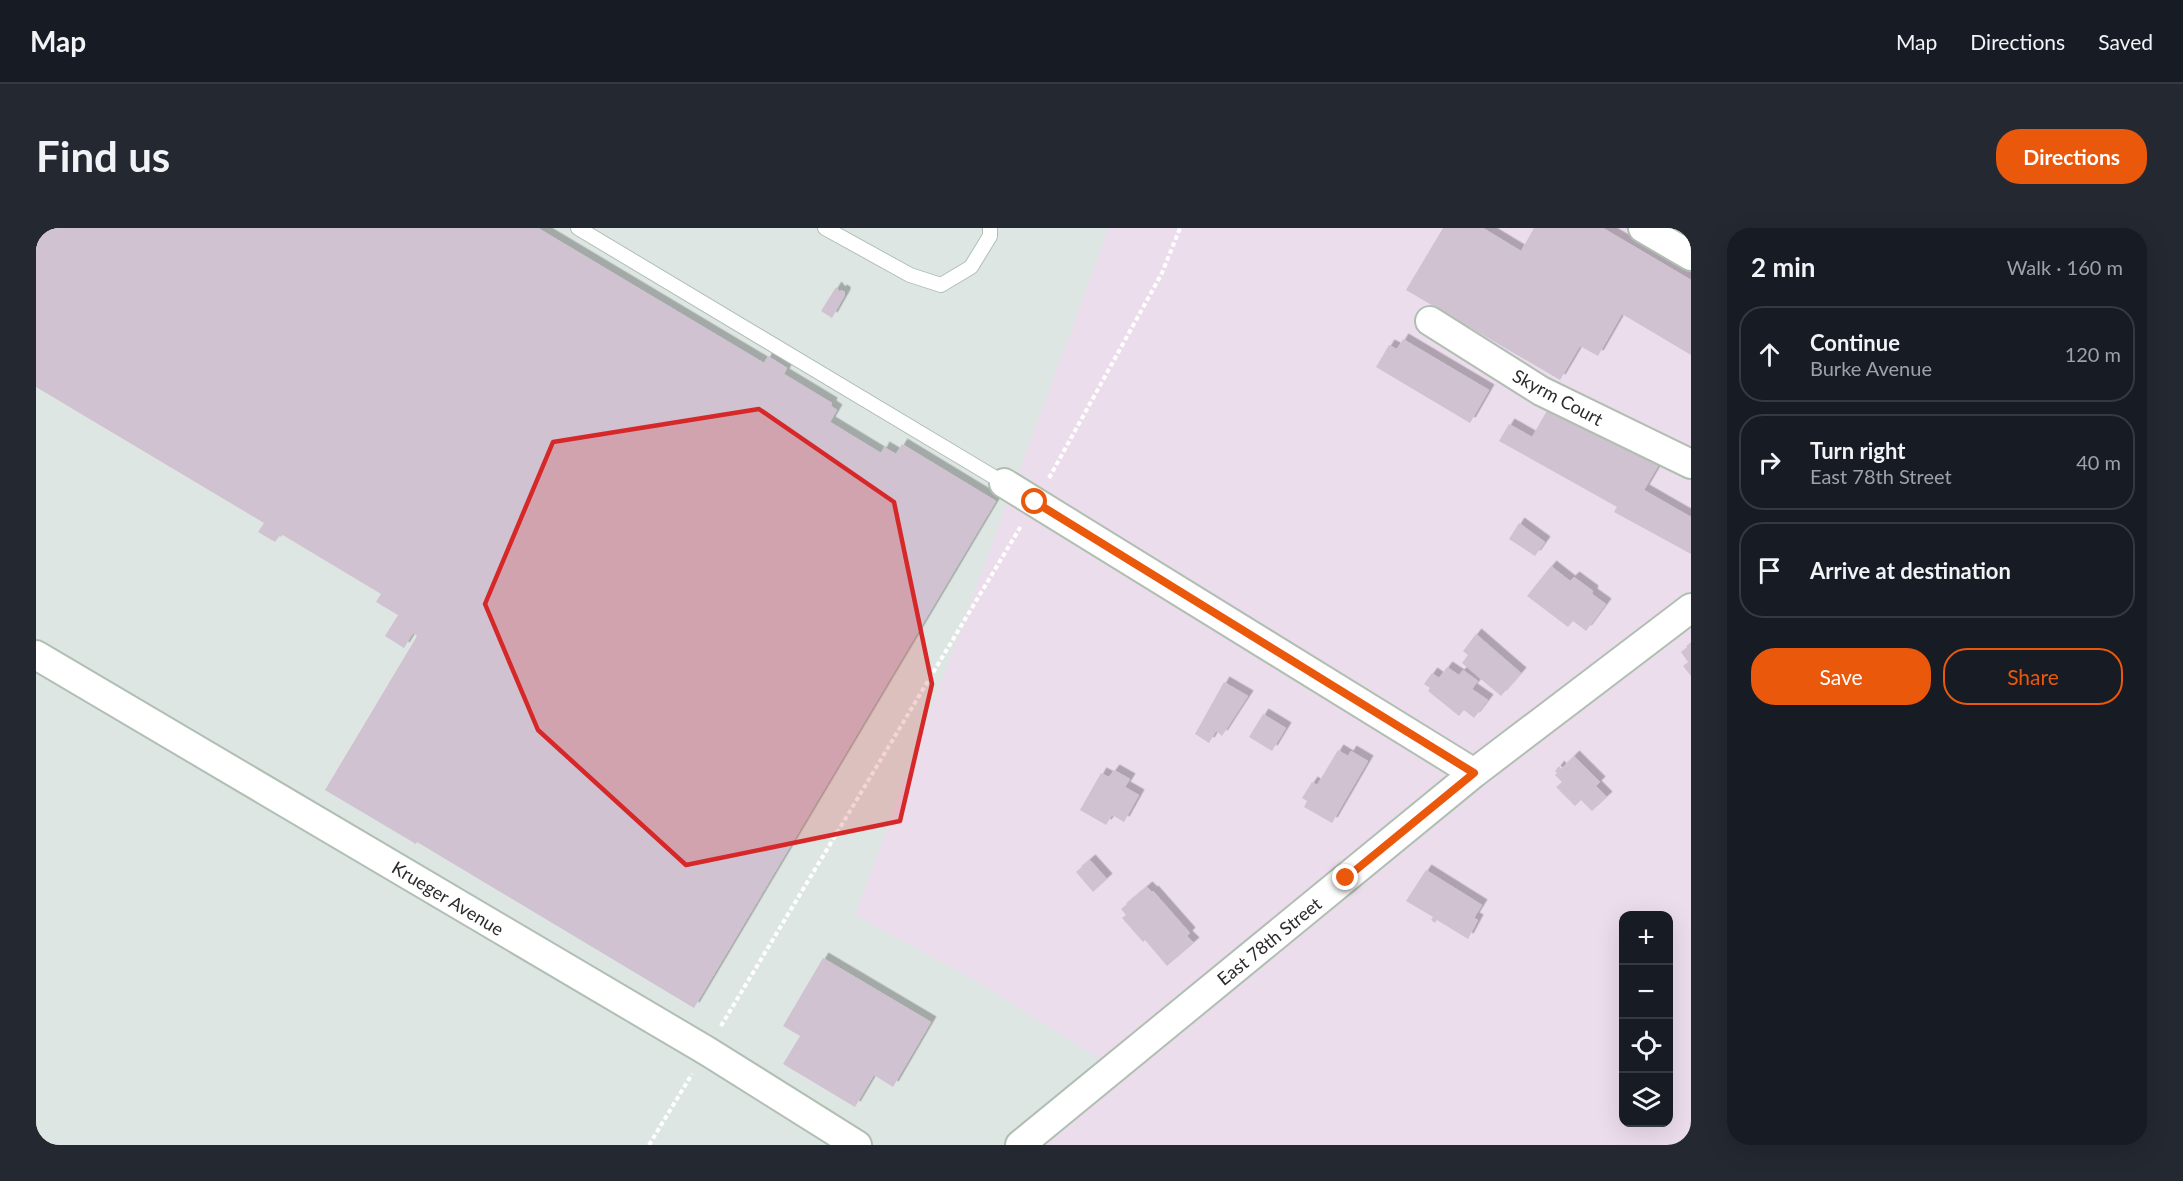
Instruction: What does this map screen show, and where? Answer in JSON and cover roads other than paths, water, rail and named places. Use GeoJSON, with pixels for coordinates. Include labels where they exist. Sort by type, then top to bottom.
{"type":"FeatureCollection","features":[{"type":"Feature","properties":{"kind":"street"},"geometry":{"type":"LineString","coordinates":[[1643,228],[1691,256]]}},
{"type":"Feature","properties":{"kind":"street","name":"Skyrm Court"},"geometry":{"type":"LineString","coordinates":[[1430,321],[1541,391],[1691,464]]}},
{"type":"Feature","properties":{"kind":"street"},"geometry":{"type":"LineString","coordinates":[[1004,483],[1474,773]]}},
{"type":"Feature","properties":{"kind":"street","name":"East 78th Street"},"geometry":{"type":"LineString","coordinates":[[1020,1145],[1474,773],[1691,608]]}},
{"type":"Feature","properties":{"kind":"street","name":"Krueger Avenue"},"geometry":{"type":"LineString","coordinates":[[36,655],[712,1055],[857,1145]]}},
{"type":"Feature","properties":{"kind":"lane"},"geometry":{"type":"LineString","coordinates":[[578,228],[1004,483]]}},
{"type":"Feature","properties":{"kind":"lane"},"geometry":{"type":"LineString","coordinates":[[825,228],[910,275],[941,285],[971,267],[990,236],[990,228]]}}]}
